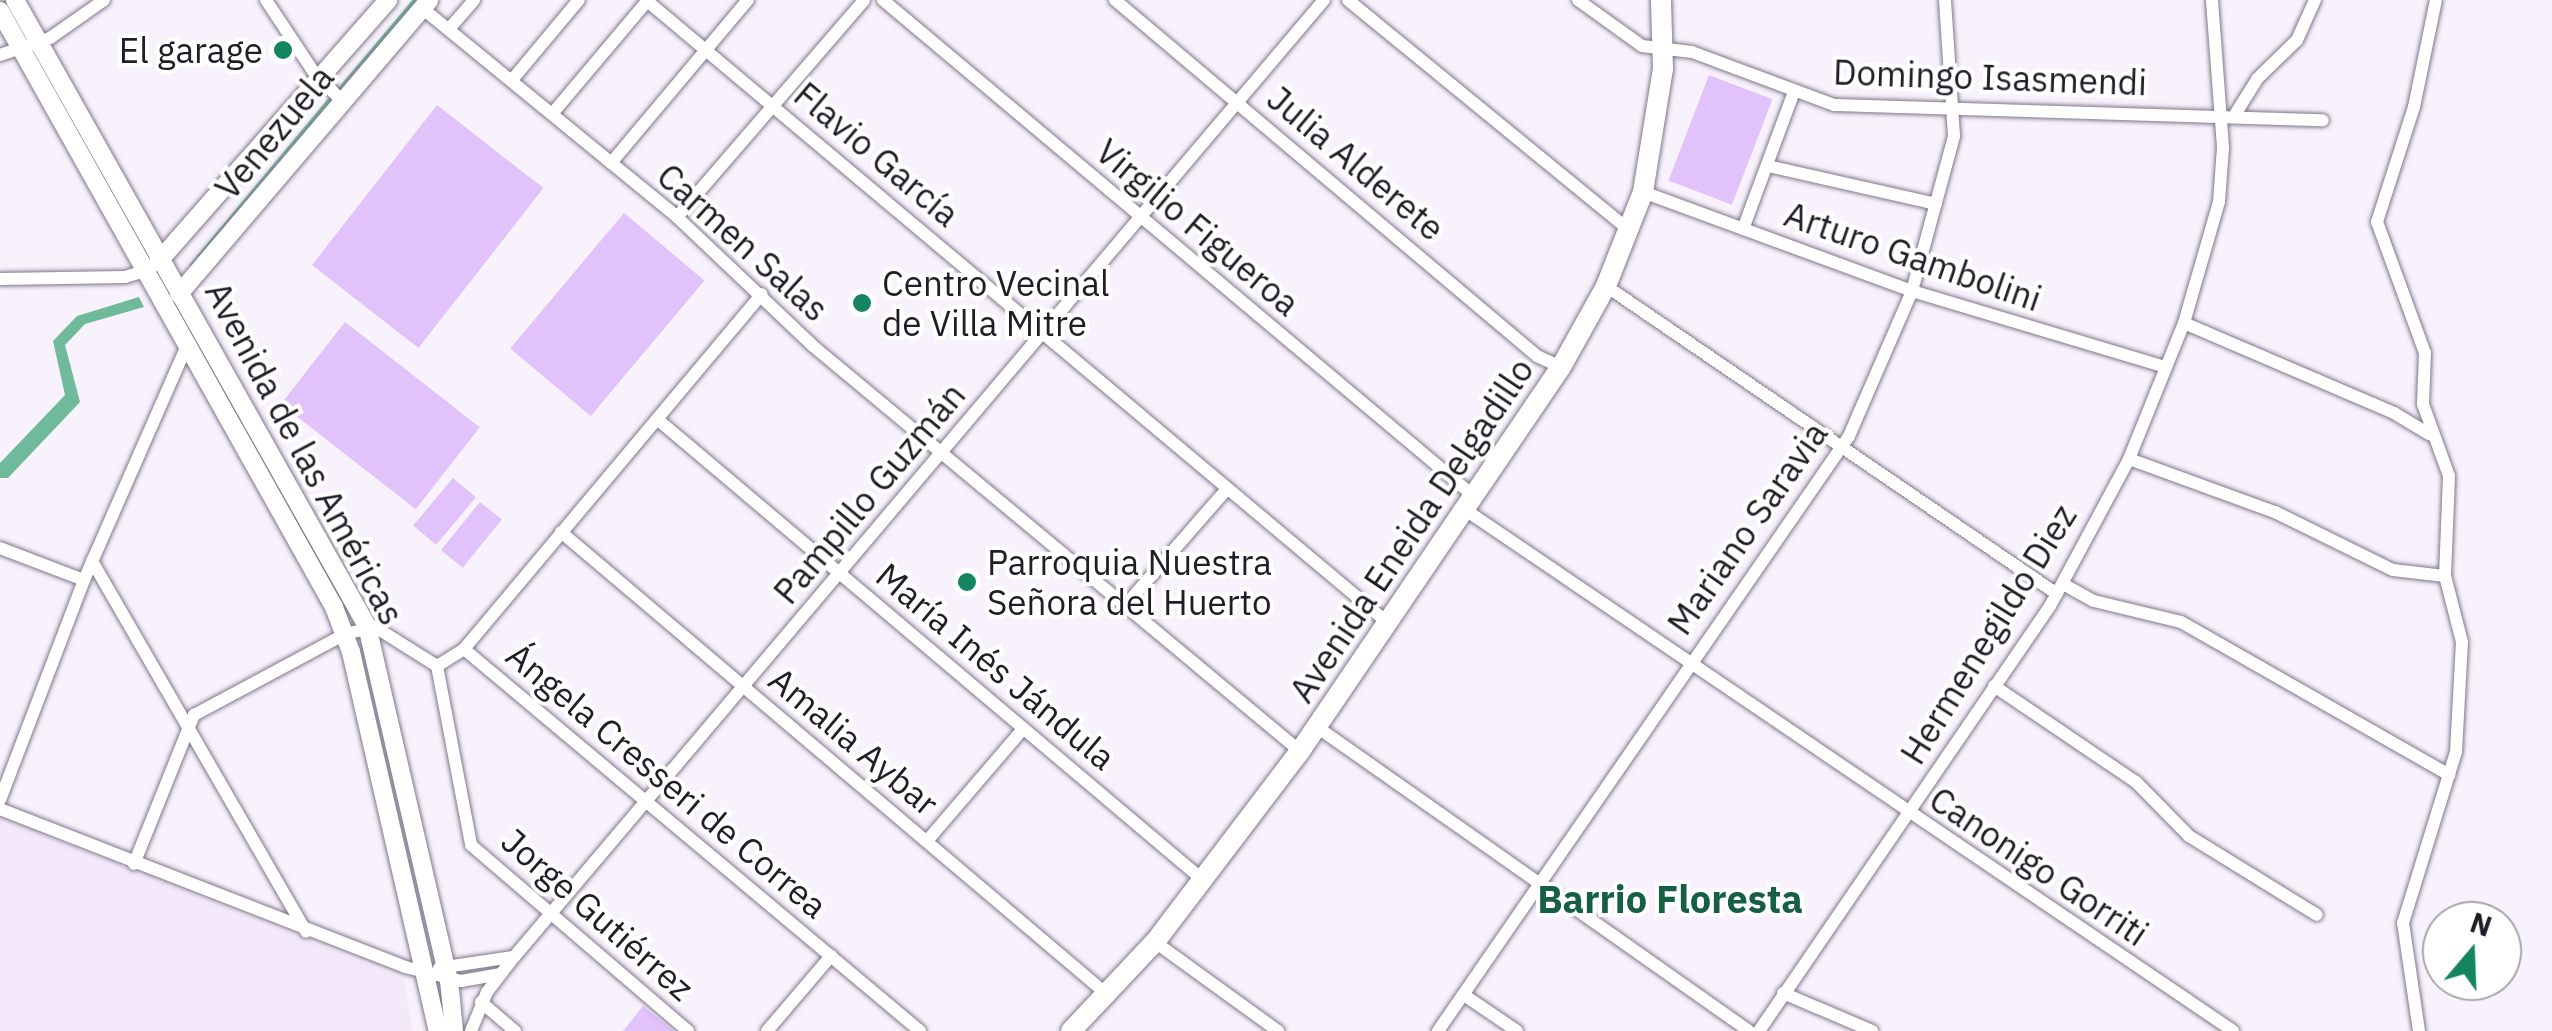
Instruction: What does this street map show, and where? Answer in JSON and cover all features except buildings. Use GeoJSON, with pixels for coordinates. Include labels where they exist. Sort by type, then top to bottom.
{"type":"FeatureCollection","features":[{"type":"Feature","properties":{"kind":"main road","name":"Avenida de las Américas"},"geometry":{"type":"LineString","coordinates":[[14,0],[28,43],[345,634],[441,972],[438,1031]]}},
{"type":"Feature","properties":{"kind":"main road"},"geometry":{"type":"LineString","coordinates":[[148,270],[164,257],[388,0]]}},
{"type":"Feature","properties":{"kind":"main road","name":"Avenida Eneida Delgadillo"},"geometry":{"type":"LineString","coordinates":[[1077,1029],[1204,881],[1300,751],[1472,505],[1560,367],[1606,286],[1643,192],[1664,51],[1660,0]]}},
{"type":"Feature","properties":{"kind":"main road","name":"Venezuela"},"geometry":{"type":"LineString","coordinates":[[169,306],[425,4]]}},
{"type":"Feature","properties":{"kind":"main road","name":"Avenida de las Américas"},"geometry":{"type":"LineString","coordinates":[[0,11],[28,43],[164,257],[366,626],[454,1031]]}},
{"type":"Feature","properties":{"kind":"street"},"geometry":{"type":"LineString","coordinates":[[0,54],[28,43],[104,0]]}},
{"type":"Feature","properties":{"kind":"street"},"geometry":{"type":"LineString","coordinates":[[266,0],[320,80],[342,101]]}},
{"type":"Feature","properties":{"kind":"street"},"geometry":{"type":"LineString","coordinates":[[449,30],[474,0]]}},
{"type":"Feature","properties":{"kind":"street"},"geometry":{"type":"LineString","coordinates":[[512,80],[579,0]]}},
{"type":"Feature","properties":{"kind":"street"},"geometry":{"type":"LineString","coordinates":[[552,114],[647,0]]}},
{"type":"Feature","properties":{"kind":"street","name":"Flavio García"},"geometry":{"type":"LineString","coordinates":[[647,0],[1390,624]]}},
{"type":"Feature","properties":{"kind":"street"},"geometry":{"type":"LineString","coordinates":[[610,163],[748,0]]}},
{"type":"Feature","properties":{"kind":"street"},"geometry":{"type":"LineString","coordinates":[[678,217],[864,0]]}},
{"type":"Feature","properties":{"kind":"street","name":"Virgilio Figueroa"},"geometry":{"type":"LineString","coordinates":[[883,0],[1472,505]]}},
{"type":"Feature","properties":{"kind":"street","name":"Julia Alderete"},"geometry":{"type":"LineString","coordinates":[[1116,0],[1537,356],[1560,367]]}},
{"type":"Feature","properties":{"kind":"street","name":"Pampillo Guzmán"},"geometry":{"type":"LineString","coordinates":[[471,1031],[482,1002],[514,957],[1324,0]]}},
{"type":"Feature","properties":{"kind":"street"},"geometry":{"type":"LineString","coordinates":[[1348,0],[1630,231]]}},
{"type":"Feature","properties":{"kind":"street","name":"Domingo Isasmendi"},"geometry":{"type":"LineString","coordinates":[[1578,0],[1626,40],[1664,51],[1692,52],[1834,105],[2229,114],[2322,120]]}},
{"type":"Feature","properties":{"kind":"street","name":"Mariano Saravia"},"geometry":{"type":"LineString","coordinates":[[1438,1031],[1841,447],[1912,291],[1936,204],[1955,106],[1945,0]]}},
{"type":"Feature","properties":{"kind":"street","name":"Hermenegildo Diez"},"geometry":{"type":"LineString","coordinates":[[1759,1031],[2060,589],[2129,459],[2184,323],[2219,202],[2229,114],[2212,0]]}},
{"type":"Feature","properties":{"kind":"street"},"geometry":{"type":"LineString","coordinates":[[2229,114],[2265,69],[2298,40],[2315,0]]}},
{"type":"Feature","properties":{"kind":"street"},"geometry":{"type":"LineString","coordinates":[[2419,1031],[2403,923],[2449,775],[2462,642],[2445,576],[2449,476],[2429,434],[2425,354],[2377,222],[2414,107],[2420,52],[2436,0]]}},
{"type":"Feature","properties":{"kind":"street","name":"Carmen Salas"},"geometry":{"type":"LineString","coordinates":[[425,4],[449,30],[678,217],[814,346],[1300,751]]}},
{"type":"Feature","properties":{"kind":"street"},"geometry":{"type":"LineString","coordinates":[[1743,229],[1794,92]]}},
{"type":"Feature","properties":{"kind":"street"},"geometry":{"type":"LineString","coordinates":[[1768,166],[1936,204]]}},
{"type":"Feature","properties":{"kind":"street","name":"Arturo Gambolini"},"geometry":{"type":"LineString","coordinates":[[1643,192],[1912,291],[2166,367]]}},
{"type":"Feature","properties":{"kind":"street"},"geometry":{"type":"LineString","coordinates":[[0,278],[125,277],[148,270]]}},
{"type":"Feature","properties":{"kind":"street"},"geometry":{"type":"LineString","coordinates":[[1606,286],[1841,447],[2060,589],[2094,602],[2181,622],[2449,775]]}},
{"type":"Feature","properties":{"kind":"street"},"geometry":{"type":"LineString","coordinates":[[464,649],[762,294]]}},
{"type":"Feature","properties":{"kind":"street"},"geometry":{"type":"LineString","coordinates":[[2184,323],[2394,413],[2429,434]]}},
{"type":"Feature","properties":{"kind":"street"},"geometry":{"type":"LineString","coordinates":[[0,800],[84,580],[189,341]]}},
{"type":"Feature","properties":{"kind":"street","name":"María Inés Jándula"},"geometry":{"type":"LineString","coordinates":[[657,420],[1204,881]]}},
{"type":"Feature","properties":{"kind":"street"},"geometry":{"type":"LineString","coordinates":[[2129,459],[2275,512],[2393,570],[2445,576]]}},
{"type":"Feature","properties":{"kind":"street"},"geometry":{"type":"LineString","coordinates":[[1124,607],[1227,489]]}},
{"type":"Feature","properties":{"kind":"street","name":"Canonigo Gorriti"},"geometry":{"type":"LineString","coordinates":[[1472,505],[1688,665],[2233,1031]]}},
{"type":"Feature","properties":{"kind":"street","name":"Amalia Aybar"},"geometry":{"type":"LineString","coordinates":[[561,532],[1109,996]]}},
{"type":"Feature","properties":{"kind":"street"},"geometry":{"type":"LineString","coordinates":[[0,548],[84,580]]}},
{"type":"Feature","properties":{"kind":"street"},"geometry":{"type":"LineString","coordinates":[[92,561],[306,932]]}},
{"type":"Feature","properties":{"kind":"street"},"geometry":{"type":"LineString","coordinates":[[134,864],[186,722],[366,626],[437,666]]}},
{"type":"Feature","properties":{"kind":"street","name":"Ángela Cresseri de Correa"},"geometry":{"type":"LineString","coordinates":[[437,666],[464,649],[920,1031]]}},
{"type":"Feature","properties":{"kind":"street","name":"Jorge Gutiérrez"},"geometry":{"type":"LineString","coordinates":[[437,666],[466,837],[550,915],[688,1031]]}},
{"type":"Feature","properties":{"kind":"street"},"geometry":{"type":"LineString","coordinates":[[1994,686],[2136,782],[2189,836],[2317,915]]}},
{"type":"Feature","properties":{"kind":"street"},"geometry":{"type":"LineString","coordinates":[[1317,727],[1749,1031]]}},
{"type":"Feature","properties":{"kind":"street"},"geometry":{"type":"LineString","coordinates":[[927,842],[1023,729]]}},
{"type":"Feature","properties":{"kind":"street"},"geometry":{"type":"LineString","coordinates":[[0,808],[306,932],[441,972],[500,974]]}},
{"type":"Feature","properties":{"kind":"street"},"geometry":{"type":"LineString","coordinates":[[1155,942],[1270,1029]]}},
{"type":"Feature","properties":{"kind":"street"},"geometry":{"type":"LineString","coordinates":[[767,1031],[831,956]]}},
{"type":"Feature","properties":{"kind":"street"},"geometry":{"type":"LineString","coordinates":[[441,972],[514,957]]}},
{"type":"Feature","properties":{"kind":"street"},"geometry":{"type":"LineString","coordinates":[[1784,993],[1872,1031]]}},
{"type":"Feature","properties":{"kind":"street"},"geometry":{"type":"LineString","coordinates":[[1464,994],[1517,1031]]}},
{"type":"Feature","properties":{"kind":"street"},"geometry":{"type":"LineString","coordinates":[[482,1002],[515,1031]]}},
{"type":"Feature","properties":{"kind":"shaded area"},"geometry":{"type":"Polygon","coordinates":[[[1709,75],[1772,99],[1732,205],[1669,180],[1709,75]]]}},
{"type":"Feature","properties":{"kind":"shaded area"},"geometry":{"type":"Polygon","coordinates":[[[437,105],[543,188],[418,348],[312,265],[437,105]]]}},
{"type":"Feature","properties":{"kind":"shaded area"},"geometry":{"type":"Polygon","coordinates":[[[624,213],[704,280],[591,416],[510,349],[624,213]]]}},
{"type":"Feature","properties":{"kind":"shaded area"},"geometry":{"type":"Polygon","coordinates":[[[139,297],[144,307],[85,324],[65,345],[80,402],[8,478],[0,478],[0,463],[65,395],[53,341],[77,316],[139,297]]]}},
{"type":"Feature","properties":{"kind":"shaded area"},"geometry":{"type":"Polygon","coordinates":[[[345,322],[480,427],[416,509],[281,404],[345,322]]]}},
{"type":"Feature","properties":{"kind":"shaded area"},"geometry":{"type":"Polygon","coordinates":[[[453,478],[476,497],[436,545],[413,525],[453,478]]]}},
{"type":"Feature","properties":{"kind":"shaded area"},"geometry":{"type":"Polygon","coordinates":[[[480,502],[502,520],[463,568],[441,550],[480,502]]]}},
{"type":"Feature","properties":{"kind":"shaded area"},"geometry":{"type":"Polygon","coordinates":[[[0,817],[404,979],[412,1031],[0,1031],[0,817]]]}},
{"type":"Feature","properties":{"kind":"shaded area"},"geometry":{"type":"Polygon","coordinates":[[[643,1006],[674,1031],[623,1031],[643,1006]]]}},
{"type":"Feature","properties":{"kind":"waterway"},"geometry":{"type":"LineString","coordinates":[[339,90],[415,0]]}},
{"type":"Feature","properties":{"kind":"waterway"},"geometry":{"type":"LineString","coordinates":[[192,265],[332,97]]}},
{"type":"Feature","properties":{"kind":"place","name":"El garage"},"geometry":{"type":"Point","coordinates":[283,50]}},
{"type":"Feature","properties":{"kind":"place","name":"Centro Vecinal de Villa Mitre"},"geometry":{"type":"Point","coordinates":[862,303]}},
{"type":"Feature","properties":{"kind":"place","name":"Parroquia Nuestra Señora del Huerto"},"geometry":{"type":"Point","coordinates":[967,582]}},
{"type":"Feature","properties":{"kind":"district","name":"Barrio Floresta"},"geometry":{"type":"Point","coordinates":[1670,899]}}]}
